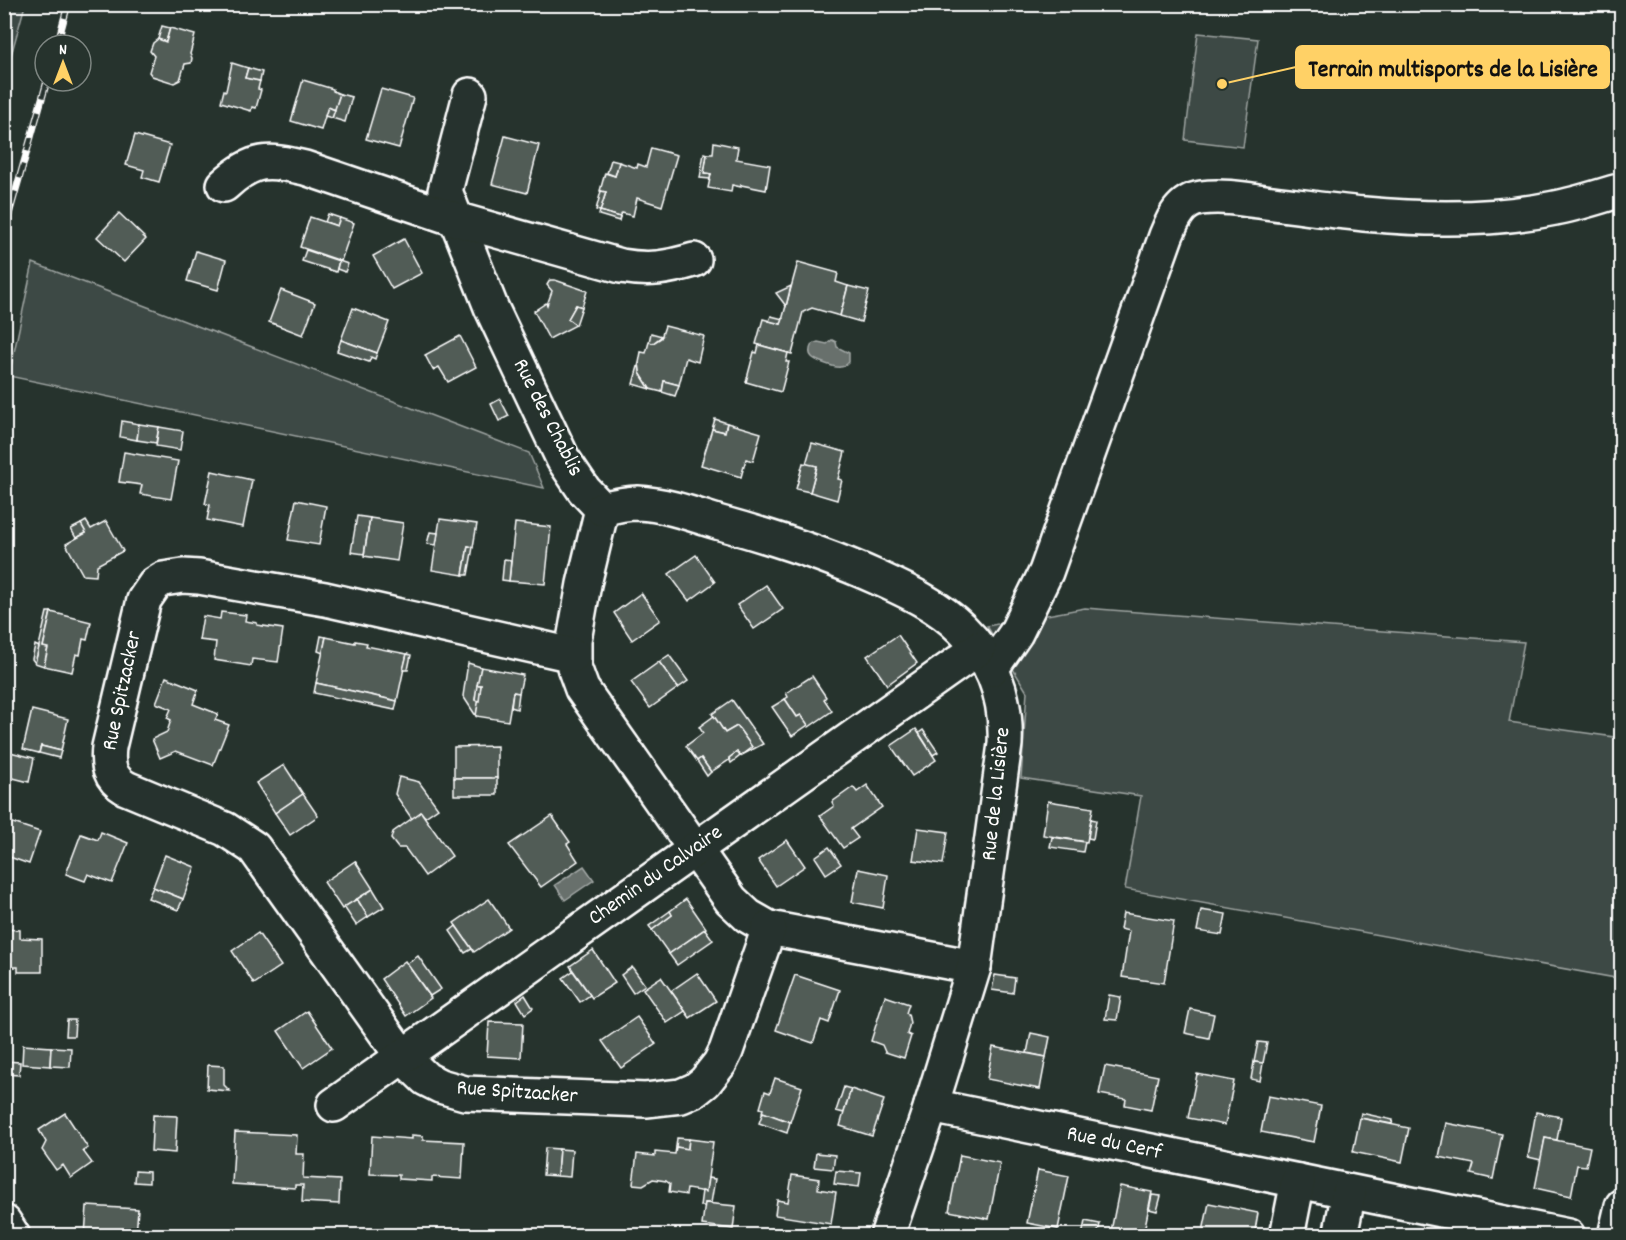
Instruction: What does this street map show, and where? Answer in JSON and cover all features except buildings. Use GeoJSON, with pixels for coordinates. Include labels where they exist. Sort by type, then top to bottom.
{"type":"FeatureCollection","features":[{"type":"Feature","properties":{"kind":"street","name":"Rue des Chablis"},"geometry":{"type":"LineString","coordinates":[[470,95],[444,191],[492,308],[564,459],[584,490],[602,509]]}},
{"type":"Feature","properties":{"kind":"street"},"geometry":{"type":"LineString","coordinates":[[224,184],[238,172],[254,164],[285,163],[454,219],[621,266],[640,269],[666,268],[694,260]]}},
{"type":"Feature","properties":{"kind":"street"},"geometry":{"type":"LineString","coordinates":[[985,659],[1016,633],[1046,572],[1166,236],[1174,216],[1182,206],[1192,200],[1219,197],[1366,214],[1438,219],[1472,218],[1557,208],[1622,190]]}},
{"type":"Feature","properties":{"kind":"street","name":"Rue de la Lisière"},"geometry":{"type":"LineString","coordinates":[[602,509],[638,503],[661,507],[763,534],[848,564],[929,603],[962,629],[985,659],[999,687],[1006,723],[1005,744],[974,967],[932,1106],[887,1236]]}},
{"type":"Feature","properties":{"kind":"street"},"geometry":{"type":"LineString","coordinates":[[602,509],[584,584],[573,655],[574,667],[582,689],[731,900],[748,916],[769,928],[974,967]]}},
{"type":"Feature","properties":{"kind":"street","name":"Rue Spitzacker"},"geometry":{"type":"LineString","coordinates":[[573,655],[325,600],[199,577],[183,576],[163,579],[155,584],[144,600],[109,747],[109,770],[112,777],[126,788],[225,829],[254,848],[402,1056],[426,1079],[440,1086],[465,1093],[646,1100],[681,1096],[695,1090],[705,1082],[726,1051],[769,928]]}},
{"type":"Feature","properties":{"kind":"street","name":"Chemin du Calvaire"},"geometry":{"type":"LineString","coordinates":[[334,1105],[694,849],[985,659]]}},
{"type":"Feature","properties":{"kind":"street","name":"Rue du Cerf"},"geometry":{"type":"LineString","coordinates":[[932,1106],[1568,1236]]}},
{"type":"Feature","properties":{"kind":"street"},"geometry":{"type":"LineString","coordinates":[[1287,1236],[1298,1181]]}},
{"type":"Feature","properties":{"kind":"street"},"geometry":{"type":"LineString","coordinates":[[1340,1236],[1349,1192]]}},
{"type":"Feature","properties":{"kind":"street"},"geometry":{"type":"LineString","coordinates":[[1615,1236],[1622,1206]]}},
{"type":"Feature","properties":{"kind":"street"},"geometry":{"type":"LineString","coordinates":[[4,1222],[13,1236]]}},
{"type":"Feature","properties":{"kind":"shaded area"},"geometry":{"type":"Polygon","coordinates":[[[4,5],[25,5],[5,77],[4,5]]]}},
{"type":"Feature","properties":{"kind":"shaded area"},"geometry":{"type":"Polygon","coordinates":[[[1198,33],[1258,39],[1243,147],[1185,140],[1198,33]]]}},
{"type":"Feature","properties":{"kind":"shaded area"},"geometry":{"type":"Polygon","coordinates":[[[33,263],[529,453],[544,488],[9,376],[33,263]]]}},
{"type":"Feature","properties":{"kind":"shaded area"},"geometry":{"type":"Polygon","coordinates":[[[832,340],[836,342],[837,347],[849,353],[849,362],[844,366],[826,364],[810,355],[812,344],[818,342],[827,344],[832,340]]]}},
{"type":"Feature","properties":{"kind":"shaded area"},"geometry":{"type":"Polygon","coordinates":[[[1085,608],[1524,642],[1509,722],[1621,738],[1621,979],[1125,889],[1141,796],[1021,778],[1027,692],[987,626],[1085,608]]]}},
{"type":"Feature","properties":{"kind":"shaded area"},"geometry":{"type":"Polygon","coordinates":[[[584,866],[594,880],[565,900],[555,885],[584,866]]]}},
{"type":"Feature","properties":{"kind":"railway"},"geometry":{"type":"LineString","coordinates":[[60,33],[68,4]]}},
{"type":"Feature","properties":{"kind":"railway"},"geometry":{"type":"LineString","coordinates":[[4,232],[44,93]]}},
{"type":"Feature","properties":{"kind":"place","name":"Terrain multisports de la Lisière"},"geometry":{"type":"Point","coordinates":[1222,84]}}]}
